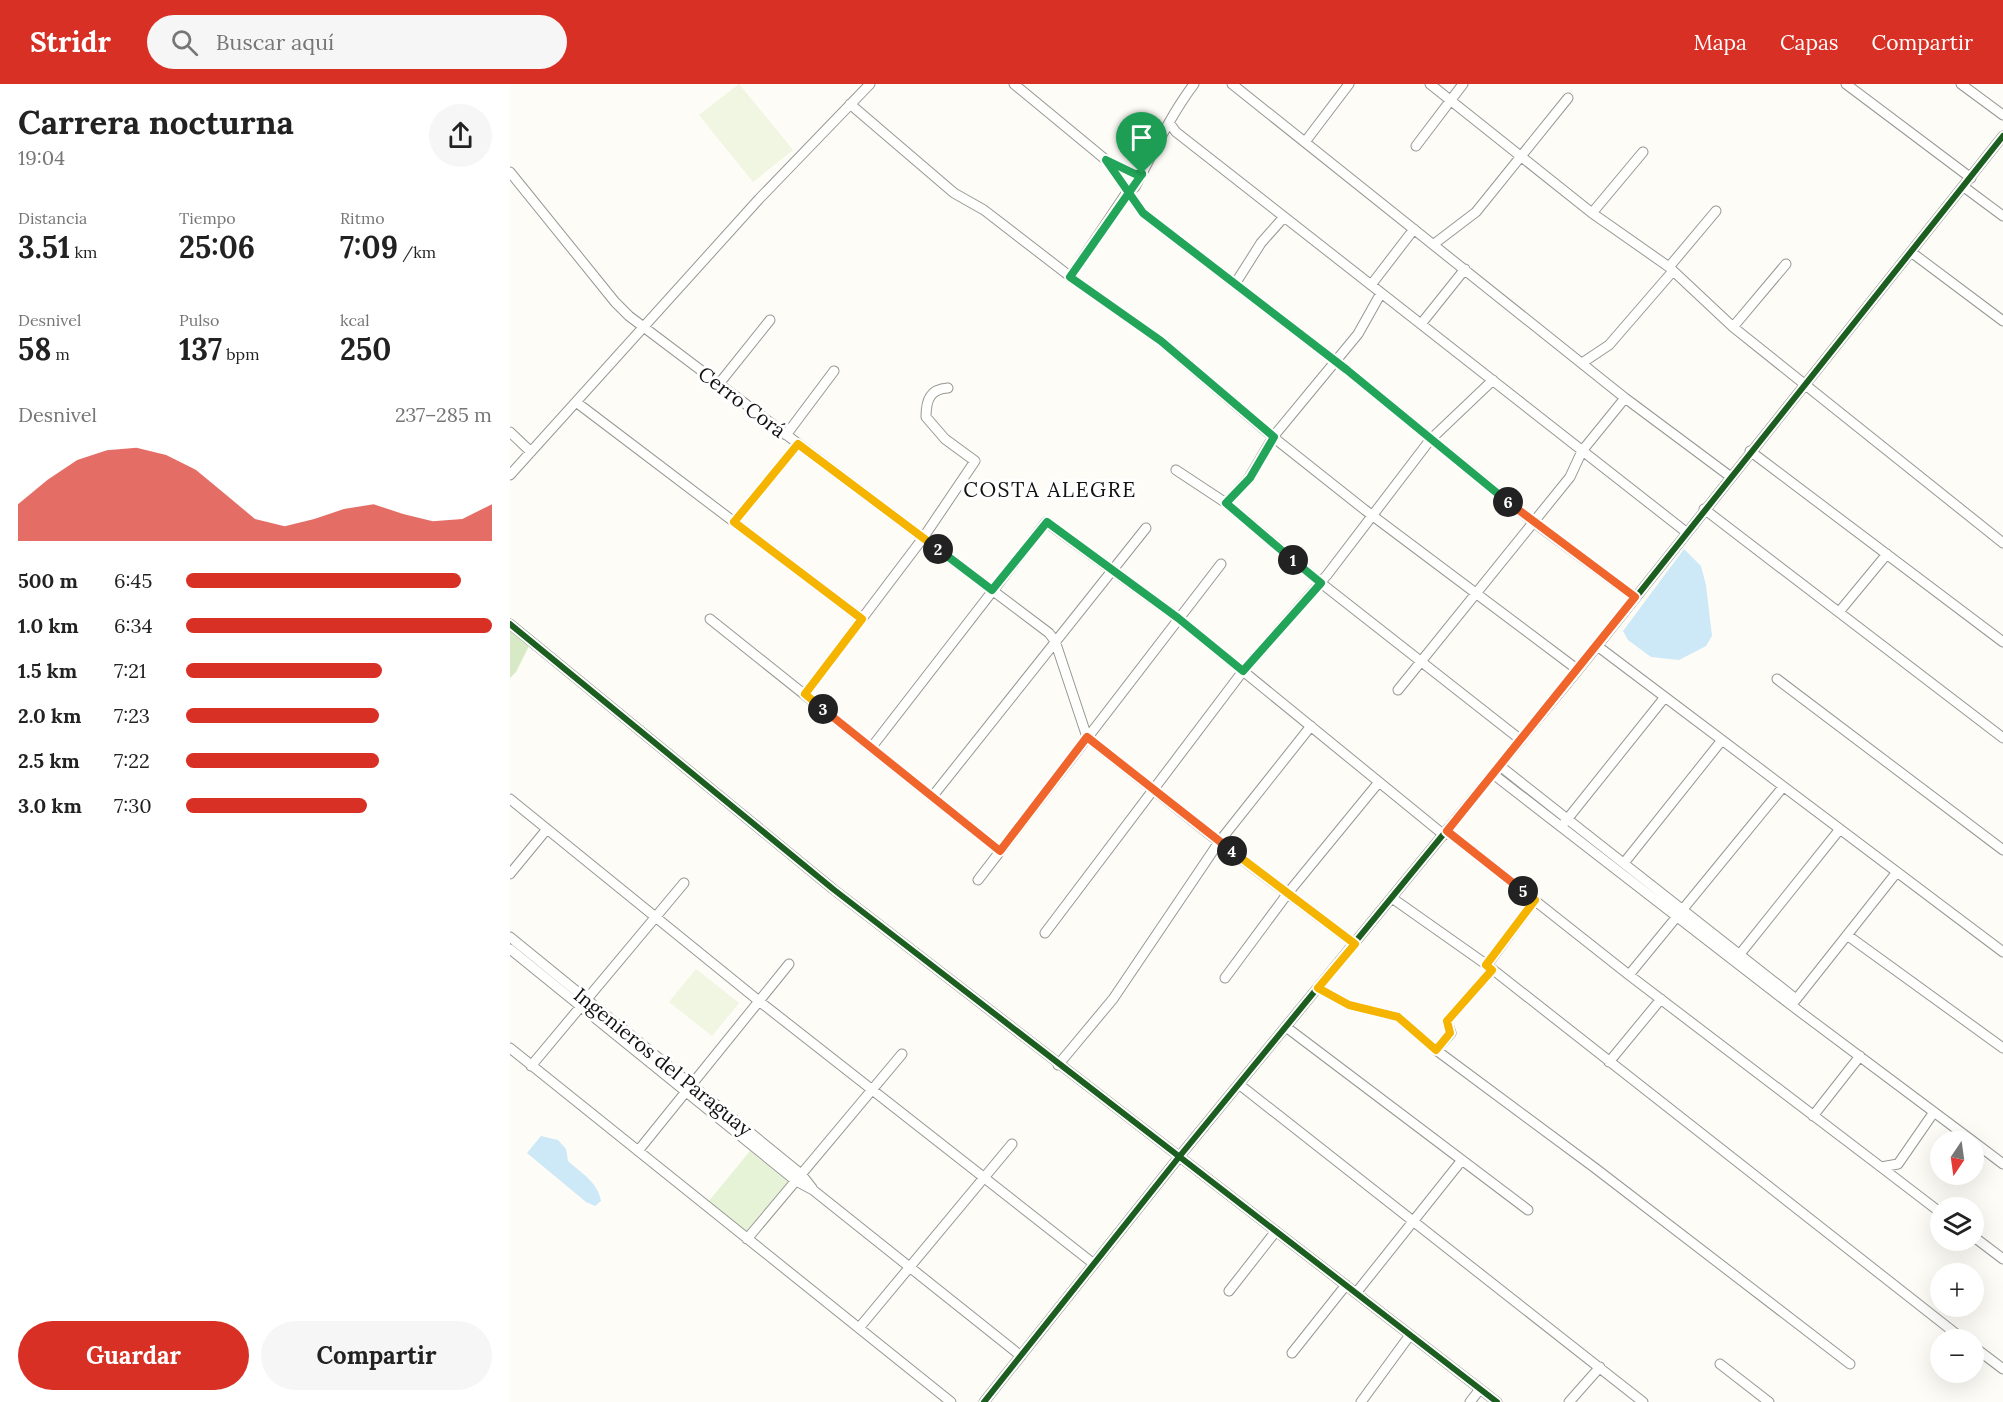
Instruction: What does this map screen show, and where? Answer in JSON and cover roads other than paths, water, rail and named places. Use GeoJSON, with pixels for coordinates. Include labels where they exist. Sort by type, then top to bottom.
{"type":"FeatureCollection","features":[{"type":"Feature","properties":{"kind":"street"},"geometry":{"type":"LineString","coordinates":[[510,475],[759,199],[870,84]]}},
{"type":"Feature","properties":{"kind":"street"},"geometry":{"type":"LineString","coordinates":[[1014,84],[1106,160],[1135,174],[1142,174]]}},
{"type":"Feature","properties":{"kind":"street"},"geometry":{"type":"LineString","coordinates":[[1070,277],[1127,192],[1135,187],[1170,124],[1173,112],[1194,84]]}},
{"type":"Feature","properties":{"kind":"street"},"geometry":{"type":"LineString","coordinates":[[1232,84],[1625,398],[1731,477]]}},
{"type":"Feature","properties":{"kind":"street"},"geometry":{"type":"LineString","coordinates":[[1305,142],[1348,84]]}},
{"type":"Feature","properties":{"kind":"street"},"geometry":{"type":"LineString","coordinates":[[1430,84],[1592,213],[1671,269],[1733,327],[2003,543]]}},
{"type":"Feature","properties":{"kind":"street"},"geometry":{"type":"LineString","coordinates":[[1416,146],[1463,84]]}},
{"type":"Feature","properties":{"kind":"street"},"geometry":{"type":"LineString","coordinates":[[1961,84],[2003,115]]}},
{"type":"Feature","properties":{"kind":"street"},"geometry":{"type":"LineString","coordinates":[[1851,85],[1971,178]]}},
{"type":"Feature","properties":{"kind":"street"},"geometry":{"type":"LineString","coordinates":[[1434,244],[1476,212],[1568,98]]}},
{"type":"Feature","properties":{"kind":"street"},"geometry":{"type":"LineString","coordinates":[[850,104],[954,193],[984,210],[1070,277],[1161,341],[1274,437],[1373,516],[1578,670]]}},
{"type":"Feature","properties":{"kind":"street"},"geometry":{"type":"LineString","coordinates":[[1170,124],[1176,132],[1686,532]]}},
{"type":"Feature","properties":{"kind":"street"},"geometry":{"type":"LineString","coordinates":[[984,1402],[1179,1157],[1578,670],[2003,136]]}},
{"type":"Feature","properties":{"kind":"street"},"geometry":{"type":"LineString","coordinates":[[1592,213],[1643,152]]}},
{"type":"Feature","properties":{"kind":"street"},"geometry":{"type":"LineString","coordinates":[[1106,160],[1143,213],[1335,361],[1532,521],[1635,597]]}},
{"type":"Feature","properties":{"kind":"street","name":"Cerro Corá"},"geometry":{"type":"LineString","coordinates":[[510,172],[615,302],[643,327],[1049,633],[1055,642],[1087,737]]}},
{"type":"Feature","properties":{"kind":"street"},"geometry":{"type":"LineString","coordinates":[[1964,187],[2003,216]]}},
{"type":"Feature","properties":{"kind":"street"},"geometry":{"type":"LineString","coordinates":[[1582,363],[1609,345],[1716,211]]}},
{"type":"Feature","properties":{"kind":"street"},"geometry":{"type":"LineString","coordinates":[[1235,284],[1261,243],[1284,217]]}},
{"type":"Feature","properties":{"kind":"street"},"geometry":{"type":"LineString","coordinates":[[1371,285],[1414,229]]}},
{"type":"Feature","properties":{"kind":"street"},"geometry":{"type":"LineString","coordinates":[[1911,252],[2003,321]]}},
{"type":"Feature","properties":{"kind":"street"},"geometry":{"type":"LineString","coordinates":[[1733,327],[1786,264]]}},
{"type":"Feature","properties":{"kind":"street"},"geometry":{"type":"LineString","coordinates":[[1421,324],[1465,269]]}},
{"type":"Feature","properties":{"kind":"street"},"geometry":{"type":"LineString","coordinates":[[1226,503],[1250,478],[1274,437],[1364,326],[1381,293]]}},
{"type":"Feature","properties":{"kind":"street"},"geometry":{"type":"LineString","coordinates":[[718,385],[770,320]]}},
{"type":"Feature","properties":{"kind":"street"},"geometry":{"type":"LineString","coordinates":[[786,435],[834,370]]}},
{"type":"Feature","properties":{"kind":"street"},"geometry":{"type":"LineString","coordinates":[[1045,933],[1243,671],[1321,583],[1430,440],[1493,380]]}},
{"type":"Feature","properties":{"kind":"street"},"geometry":{"type":"LineString","coordinates":[[805,694],[923,538],[975,461],[945,439],[926,417],[926,403],[930,395],[939,389],[948,388]]}},
{"type":"Feature","properties":{"kind":"street"},"geometry":{"type":"LineString","coordinates":[[1398,690],[1532,521],[1570,477],[1582,451],[1625,398]]}},
{"type":"Feature","properties":{"kind":"street"},"geometry":{"type":"LineString","coordinates":[[576,402],[862,619]]}},
{"type":"Feature","properties":{"kind":"street"},"geometry":{"type":"LineString","coordinates":[[510,432],[531,452]]}},
{"type":"Feature","properties":{"kind":"street"},"geometry":{"type":"LineString","coordinates":[[734,522],[798,444]]}},
{"type":"Feature","properties":{"kind":"street"},"geometry":{"type":"LineString","coordinates":[[1750,451],[2003,642]]}},
{"type":"Feature","properties":{"kind":"street"},"geometry":{"type":"LineString","coordinates":[[1176,470],[1226,503],[1321,583],[1521,740]]}},
{"type":"Feature","properties":{"kind":"street"},"geometry":{"type":"LineString","coordinates":[[1704,509],[2003,738]]}},
{"type":"Feature","properties":{"kind":"street"},"geometry":{"type":"LineString","coordinates":[[871,748],[1047,522],[1112,572],[1178,618],[1379,782],[1930,1205]]}},
{"type":"Feature","properties":{"kind":"street"},"geometry":{"type":"LineString","coordinates":[[932,797],[1146,528]]}},
{"type":"Feature","properties":{"kind":"street"},"geometry":{"type":"LineString","coordinates":[[1839,612],[1887,554]]}},
{"type":"Feature","properties":{"kind":"street"},"geometry":{"type":"LineString","coordinates":[[978,880],[1221,564]]}},
{"type":"Feature","properties":{"kind":"street"},"geometry":{"type":"LineString","coordinates":[[710,619],[1000,851]]}},
{"type":"Feature","properties":{"kind":"street"},"geometry":{"type":"LineString","coordinates":[[510,624],[833,889],[1497,1402]]}},
{"type":"Feature","properties":{"kind":"street"},"geometry":{"type":"LineString","coordinates":[[1596,645],[2003,952]]}},
{"type":"Feature","properties":{"kind":"street"},"geometry":{"type":"LineString","coordinates":[[1777,680],[2003,850]]}},
{"type":"Feature","properties":{"kind":"street"},"geometry":{"type":"LineString","coordinates":[[1565,823],[1665,697]]}},
{"type":"Feature","properties":{"kind":"street"},"geometry":{"type":"LineString","coordinates":[[1058,1065],[1113,999],[1219,842],[1311,726]]}},
{"type":"Feature","properties":{"kind":"street"},"geometry":{"type":"LineString","coordinates":[[1087,737],[1219,842],[1355,944]]}},
{"type":"Feature","properties":{"kind":"street"},"geometry":{"type":"LineString","coordinates":[[1624,863],[1722,740]]}},
{"type":"Feature","properties":{"kind":"street"},"geometry":{"type":"LineString","coordinates":[[1497,770],[1860,1056],[1959,1131]]}},
{"type":"Feature","properties":{"kind":"street"},"geometry":{"type":"LineString","coordinates":[[1225,978],[1288,893],[1379,782]]}},
{"type":"Feature","properties":{"kind":"street"},"geometry":{"type":"LineString","coordinates":[[1629,975],[1783,787]]}},
{"type":"Feature","properties":{"kind":"street"},"geometry":{"type":"LineString","coordinates":[[510,799],[759,1000],[1094,1264]]}},
{"type":"Feature","properties":{"kind":"street"},"geometry":{"type":"LineString","coordinates":[[1565,823],[1624,863],[1680,912],[1740,954],[1793,1002]]}},
{"type":"Feature","properties":{"kind":"street"},"geometry":{"type":"LineString","coordinates":[[510,874],[547,829]]}},
{"type":"Feature","properties":{"kind":"street"},"geometry":{"type":"LineString","coordinates":[[1740,954],[1840,829]]}},
{"type":"Feature","properties":{"kind":"street"},"geometry":{"type":"LineString","coordinates":[[1793,1002],[1897,872]]}},
{"type":"Feature","properties":{"kind":"street"},"geometry":{"type":"LineString","coordinates":[[531,1066],[684,883]]}},
{"type":"Feature","properties":{"kind":"street"},"geometry":{"type":"LineString","coordinates":[[1392,898],[1489,968],[1950,1329]]}},
{"type":"Feature","properties":{"kind":"street"},"geometry":{"type":"LineString","coordinates":[[1436,1050],[1450,1033],[1447,1021],[1489,968],[1535,900]]}},
{"type":"Feature","properties":{"kind":"street"},"geometry":{"type":"LineString","coordinates":[[1847,934],[2003,1048]]}},
{"type":"Feature","properties":{"kind":"street","name":"Ingenieros del Paraguay"},"geometry":{"type":"LineString","coordinates":[[510,937],[584,1003],[1021,1356]]}},
{"type":"Feature","properties":{"kind":"street","name":"Ingenieros del Paraguay"},"geometry":{"type":"LineString","coordinates":[[510,949],[584,1003]]}},
{"type":"Feature","properties":{"kind":"street"},"geometry":{"type":"LineString","coordinates":[[638,1151],[789,964]]}},
{"type":"Feature","properties":{"kind":"street"},"geometry":{"type":"LineString","coordinates":[[1318,988],[1349,1005],[1398,1017],[1436,1050],[1595,1168],[1850,1364]]}},
{"type":"Feature","properties":{"kind":"street"},"geometry":{"type":"LineString","coordinates":[[1609,1062],[1661,999]]}},
{"type":"Feature","properties":{"kind":"street"},"geometry":{"type":"LineString","coordinates":[[1286,1027],[1528,1210]]}},
{"type":"Feature","properties":{"kind":"street"},"geometry":{"type":"LineString","coordinates":[[510,1048],[951,1402]]}},
{"type":"Feature","properties":{"kind":"street"},"geometry":{"type":"LineString","coordinates":[[747,1239],[902,1054]]}},
{"type":"Feature","properties":{"kind":"street"},"geometry":{"type":"LineString","coordinates":[[1813,1116],[1860,1056]]}},
{"type":"Feature","properties":{"kind":"street"},"geometry":{"type":"LineString","coordinates":[[1240,1085],[1643,1402]]}},
{"type":"Feature","properties":{"kind":"street"},"geometry":{"type":"LineString","coordinates":[[1881,1167],[1898,1164],[1934,1112]]}},
{"type":"Feature","properties":{"kind":"street"},"geometry":{"type":"LineString","coordinates":[[859,1328],[1012,1144]]}},
{"type":"Feature","properties":{"kind":"street"},"geometry":{"type":"LineString","coordinates":[[1984,1150],[2003,1164]]}},
{"type":"Feature","properties":{"kind":"street"},"geometry":{"type":"LineString","coordinates":[[1356,1293],[1462,1160]]}},
{"type":"Feature","properties":{"kind":"street"},"geometry":{"type":"LineString","coordinates":[[1229,1291],[1276,1231]]}},
{"type":"Feature","properties":{"kind":"street"},"geometry":{"type":"LineString","coordinates":[[1984,1245],[2003,1259]]}},
{"type":"Feature","properties":{"kind":"street"},"geometry":{"type":"LineString","coordinates":[[1292,1353],[1346,1286]]}},
{"type":"Feature","properties":{"kind":"street"},"geometry":{"type":"LineString","coordinates":[[1361,1402],[1410,1335]]}},
{"type":"Feature","properties":{"kind":"street"},"geometry":{"type":"LineString","coordinates":[[1984,1355],[2003,1369]]}},
{"type":"Feature","properties":{"kind":"street"},"geometry":{"type":"LineString","coordinates":[[1720,1364],[1769,1402]]}},
{"type":"Feature","properties":{"kind":"street"},"geometry":{"type":"LineString","coordinates":[[1569,1402],[1600,1367]]}},
{"type":"Feature","properties":{"kind":"street"},"geometry":{"type":"LineString","coordinates":[[1470,1402],[1480,1389]]}},
{"type":"Feature","properties":{"kind":"water"},"geometry":{"type":"Polygon","coordinates":[[[1684,549],[1701,566],[1706,585],[1712,636],[1706,646],[1679,660],[1651,657],[1628,640],[1623,631],[1684,549]]]}},
{"type":"Feature","properties":{"kind":"water"},"geometry":{"type":"Polygon","coordinates":[[[541,1136],[558,1140],[566,1149],[568,1161],[593,1183],[601,1201],[595,1206],[586,1202],[527,1153],[541,1136]]]}},
{"type":"Feature","properties":{"kind":"district","name":"COSTA ALEGRE"},"geometry":{"type":"Point","coordinates":[1050,490]}}]}
